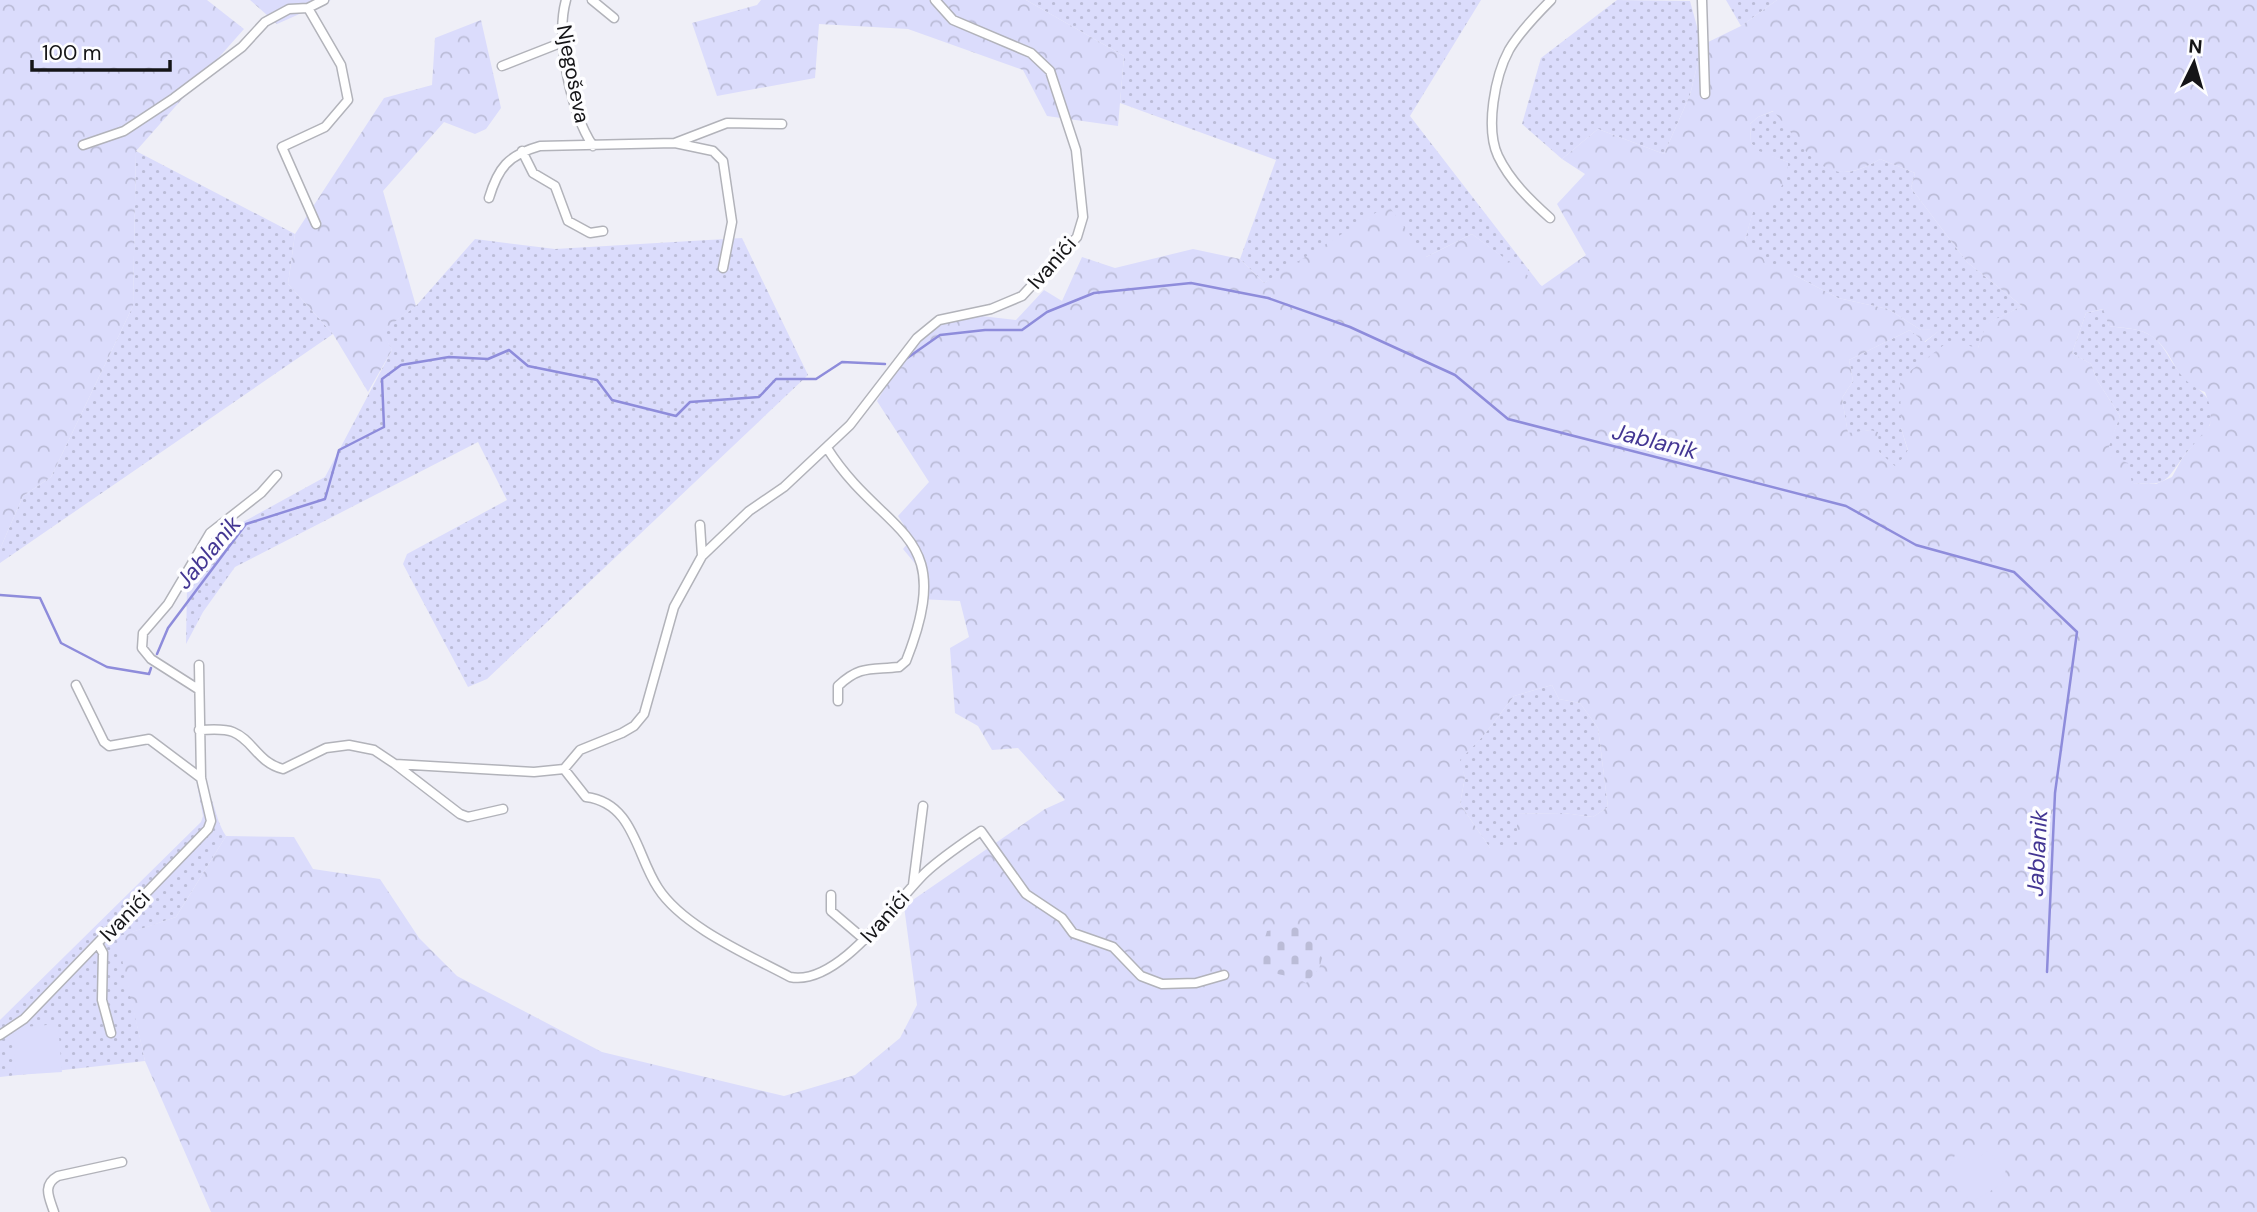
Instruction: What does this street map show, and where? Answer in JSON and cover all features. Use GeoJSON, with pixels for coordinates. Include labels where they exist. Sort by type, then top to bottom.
{"type":"FeatureCollection","features":[{"type":"Feature","properties":{"kind":"street"},"geometry":{"type":"LineString","coordinates":[[83,145],[124,131],[174,98],[242,47],[265,22],[289,9],[308,8],[324,0]]}},
{"type":"Feature","properties":{"kind":"street","name":"Njegoševa"},"geometry":{"type":"LineString","coordinates":[[566,0],[562,13],[563,42],[580,126],[593,146]]}},
{"type":"Feature","properties":{"kind":"street"},"geometry":{"type":"LineString","coordinates":[[592,0],[614,18]]}},
{"type":"Feature","properties":{"kind":"street","name":"Ivanići"},"geometry":{"type":"LineString","coordinates":[[935,0],[953,20],[1031,53],[1050,71],[1076,150],[1083,217],[1077,237],[1022,296],[992,309],[939,320],[916,338],[870,402],[827,448],[783,487],[749,511],[702,556],[674,607],[644,714],[628,730],[580,750],[564,769],[586,797],[600,799],[621,815],[634,833],[656,885],[671,906],[790,977],[799,979],[846,956],[865,940],[913,885],[946,856],[981,831],[1026,894],[1062,918],[1073,933],[1113,947],[1141,976],[1162,984],[1196,983],[1224,975]]}},
{"type":"Feature","properties":{"kind":"street"},"geometry":{"type":"LineString","coordinates":[[1550,218],[1527,197],[1497,154],[1493,117],[1504,62],[1510,48],[1551,0]]}},
{"type":"Feature","properties":{"kind":"street"},"geometry":{"type":"LineString","coordinates":[[1702,0],[1705,94]]}},
{"type":"Feature","properties":{"kind":"street"},"geometry":{"type":"LineString","coordinates":[[308,8],[341,65],[348,100],[326,127],[282,147],[316,224]]}},
{"type":"Feature","properties":{"kind":"street"},"geometry":{"type":"LineString","coordinates":[[502,66],[563,42]]}},
{"type":"Feature","properties":{"kind":"street"},"geometry":{"type":"LineString","coordinates":[[675,143],[727,123],[782,124]]}},
{"type":"Feature","properties":{"kind":"street"},"geometry":{"type":"LineString","coordinates":[[489,198],[498,171],[523,151],[540,146],[675,143],[713,151],[723,161],[732,222],[723,268]]}},
{"type":"Feature","properties":{"kind":"street"},"geometry":{"type":"LineString","coordinates":[[523,151],[533,173],[555,186],[568,221],[590,233],[603,231]]}},
{"type":"Feature","properties":{"kind":"street"},"geometry":{"type":"LineString","coordinates":[[827,448],[838,466],[880,507],[918,552],[926,583],[906,661],[899,667],[863,669],[851,674],[838,686],[838,701]]}},
{"type":"Feature","properties":{"kind":"street"},"geometry":{"type":"LineString","coordinates":[[198,689],[151,659],[142,648],[143,633],[168,604],[209,534],[261,493],[277,475]]}},
{"type":"Feature","properties":{"kind":"street"},"geometry":{"type":"LineString","coordinates":[[700,524],[702,556]]}},
{"type":"Feature","properties":{"kind":"street","name":"Ivanići"},"geometry":{"type":"LineString","coordinates":[[0,1035],[24,1019],[208,829],[211,821],[201,778],[198,689],[200,665]]}},
{"type":"Feature","properties":{"kind":"street"},"geometry":{"type":"LineString","coordinates":[[76,685],[104,742],[109,746],[149,738],[201,778]]}},
{"type":"Feature","properties":{"kind":"street"},"geometry":{"type":"LineString","coordinates":[[199,730],[232,732],[241,737],[264,762],[282,769],[335,745],[366,747],[395,764],[460,814],[468,817],[503,809]]}},
{"type":"Feature","properties":{"kind":"street"},"geometry":{"type":"LineString","coordinates":[[395,764],[534,772],[564,769]]}},
{"type":"Feature","properties":{"kind":"street"},"geometry":{"type":"LineString","coordinates":[[913,885],[923,806]]}},
{"type":"Feature","properties":{"kind":"street"},"geometry":{"type":"LineString","coordinates":[[831,895],[831,911],[865,940]]}},
{"type":"Feature","properties":{"kind":"street"},"geometry":{"type":"LineString","coordinates":[[98,944],[103,953],[102,1000],[111,1033]]}},
{"type":"Feature","properties":{"kind":"street"},"geometry":{"type":"LineString","coordinates":[[54,1212],[47,1186],[51,1180],[58,1175],[122,1162]]}},
{"type":"Feature","properties":{"kind":"green space"},"geometry":{"type":"Polygon","coordinates":[[[0,0],[207,0],[244,29],[136,151],[133,306],[51,477],[23,496],[0,549],[0,0]]]}},
{"type":"Feature","properties":{"kind":"green space"},"geometry":{"type":"Polygon","coordinates":[[[250,0],[331,0],[277,24],[250,0]]]}},
{"type":"Feature","properties":{"kind":"green space"},"geometry":{"type":"Polygon","coordinates":[[[761,0],[1026,0],[1124,56],[1118,126],[1047,116],[1023,70],[908,29],[819,24],[815,78],[717,96],[692,23],[757,5],[761,0]]]}},
{"type":"Feature","properties":{"kind":"green space"},"geometry":{"type":"Polygon","coordinates":[[[1026,0],[1481,0],[1410,116],[1542,287],[1472,234],[1426,257],[1304,260],[1264,283],[1240,259],[1276,160],[1120,103],[1124,56],[1026,0]]]}},
{"type":"Feature","properties":{"kind":"green space"},"geometry":{"type":"Polygon","coordinates":[[[1617,0],[1690,1],[1702,45],[1690,95],[1664,154],[1598,129],[1562,159],[1522,124],[1541,58],[1617,0]]]}},
{"type":"Feature","properties":{"kind":"green space"},"geometry":{"type":"Polygon","coordinates":[[[1726,0],[1777,0],[1741,26],[1726,0]]]}},
{"type":"Feature","properties":{"kind":"green space"},"geometry":{"type":"Polygon","coordinates":[[[1777,0],[2257,0],[2257,1212],[211,1212],[145,1061],[117,937],[176,917],[226,836],[294,837],[313,869],[380,879],[419,938],[457,976],[602,1052],[784,1096],[855,1075],[900,1038],[917,1005],[904,906],[1045,809],[1065,800],[1018,748],[992,750],[978,726],[955,713],[950,648],[969,637],[960,601],[919,599],[923,573],[903,549],[912,538],[898,516],[929,482],[877,401],[905,354],[939,320],[981,316],[1016,320],[1044,290],[1062,301],[1082,257],[1115,268],[1193,249],[1240,259],[1264,283],[1388,205],[1426,257],[1472,234],[1542,286],[1586,255],[1557,204],[1585,174],[1562,159],[1598,129],[1664,154],[1690,95],[1702,45],[1741,26],[1777,0]],[[1773,111],[1758,117],[1750,124],[1751,143],[1759,151],[1788,162],[1788,175],[1770,206],[1753,212],[1745,240],[1761,253],[1766,265],[1791,264],[1794,275],[1838,298],[1888,309],[1921,330],[1943,328],[1924,342],[1910,330],[1849,360],[1853,381],[1842,398],[1848,433],[1870,430],[1878,432],[1879,452],[1896,467],[1908,450],[1901,428],[1900,379],[1949,341],[1978,348],[1986,324],[2022,306],[1967,262],[1911,188],[1915,173],[1880,159],[1860,169],[1844,172],[1830,169],[1807,152],[1773,111]],[[2103,309],[2086,313],[2072,353],[2091,364],[2097,380],[2120,416],[2106,455],[2128,463],[2132,483],[2156,484],[2172,477],[2183,457],[2210,425],[2211,409],[2205,392],[2185,380],[2164,348],[2148,334],[2109,326],[2103,309]],[[1552,685],[1514,696],[1484,735],[1460,760],[1465,777],[1460,804],[1490,848],[1517,848],[1517,814],[1563,813],[1593,817],[1608,807],[1598,728],[1580,703],[1559,699],[1552,685]]]}},
{"type":"Feature","properties":{"kind":"green space"},"geometry":{"type":"Polygon","coordinates":[[[481,20],[501,108],[486,129],[475,134],[444,122],[383,191],[416,306],[382,331],[392,350],[368,392],[333,334],[288,284],[295,234],[384,98],[432,85],[435,38],[481,20]]]}},
{"type":"Feature","properties":{"kind":"green space"},"geometry":{"type":"Polygon","coordinates":[[[1774,111],[1807,152],[1831,169],[1844,172],[1861,169],[1880,159],[1915,173],[1911,188],[1967,262],[2022,306],[1987,324],[1978,348],[1901,428],[1908,451],[1896,468],[1879,452],[1870,430],[1848,434],[1842,398],[1853,381],[1849,360],[1910,330],[1925,342],[1941,329],[1921,330],[1888,309],[1838,298],[1794,275],[1766,265],[1745,240],[1753,211],[1788,162],[1759,152],[1751,143],[1750,124],[1758,117],[1774,111]]]}},
{"type":"Feature","properties":{"kind":"green space"},"geometry":{"type":"Polygon","coordinates":[[[136,151],[295,234],[288,284],[333,334],[0,563],[0,549],[23,496],[51,477],[133,306],[136,151]]]}},
{"type":"Feature","properties":{"kind":"green space"},"geometry":{"type":"Polygon","coordinates":[[[742,238],[808,375],[487,679],[468,687],[403,564],[407,554],[507,500],[478,442],[235,567],[203,612],[186,644],[187,588],[228,546],[234,527],[325,477],[392,350],[381,331],[416,306],[475,239],[555,249],[742,238]]]}},
{"type":"Feature","properties":{"kind":"green space"},"geometry":{"type":"Polygon","coordinates":[[[2104,309],[2109,326],[2142,331],[2152,336],[2182,375],[2208,399],[2211,406],[2210,424],[2205,433],[2167,478],[2158,483],[2132,483],[2105,455],[2120,416],[2097,380],[2091,364],[2072,353],[2086,313],[2104,309]]]}},
{"type":"Feature","properties":{"kind":"green space"},"geometry":{"type":"Polygon","coordinates":[[[1552,685],[1559,699],[1580,703],[1598,728],[1608,807],[1593,817],[1563,813],[1517,814],[1517,848],[1490,848],[1460,804],[1465,777],[1459,760],[1484,735],[1514,696],[1552,685]]]}},
{"type":"Feature","properties":{"kind":"green space"},"geometry":{"type":"Polygon","coordinates":[[[196,779],[209,794],[226,836],[176,917],[118,937],[145,1061],[0,1077],[0,1020],[201,822],[203,816],[196,779]]]}},
{"type":"Feature","properties":{"kind":"green space"},"geometry":{"type":"Polygon","coordinates":[[[1296,926],[1312,940],[1322,958],[1319,969],[1306,983],[1267,970],[1258,961],[1267,931],[1296,926]]]}},
{"type":"Feature","properties":{"kind":"green space"},"geometry":{"type":"Polygon","coordinates":[[[58,1024],[62,1072],[16,1075],[13,1028],[58,1024]]]}},
{"type":"Feature","properties":{"kind":"green space"},"geometry":{"type":"Polygon","coordinates":[[[1987,1151],[2006,1169],[2002,1184],[1972,1202],[1955,1187],[1947,1172],[1955,1155],[1975,1160],[1987,1151]]]}},
{"type":"Feature","properties":{"kind":"waterway","name":"Jablanik"},"geometry":{"type":"LineString","coordinates":[[903,361],[940,335],[985,330],[1022,330],[1047,312],[1094,293],[1191,283],[1268,298],[1350,327],[1455,375],[1508,419],[1846,506],[1916,545],[2014,572],[2077,632],[2055,793],[2047,972]]}},
{"type":"Feature","properties":{"kind":"waterway","name":"Jablanik"},"geometry":{"type":"LineString","coordinates":[[157,654],[168,628],[246,524],[325,499],[339,450],[384,427],[382,379],[401,365],[449,357],[488,359],[509,350],[528,366],[597,380],[612,400],[676,416],[690,402],[759,397],[776,379],[816,379],[842,362],[885,364]]}},
{"type":"Feature","properties":{"kind":"waterway","name":"Jablanik"},"geometry":{"type":"LineString","coordinates":[[0,595],[40,598],[61,643],[107,667],[149,674],[151,668]]}}]}
